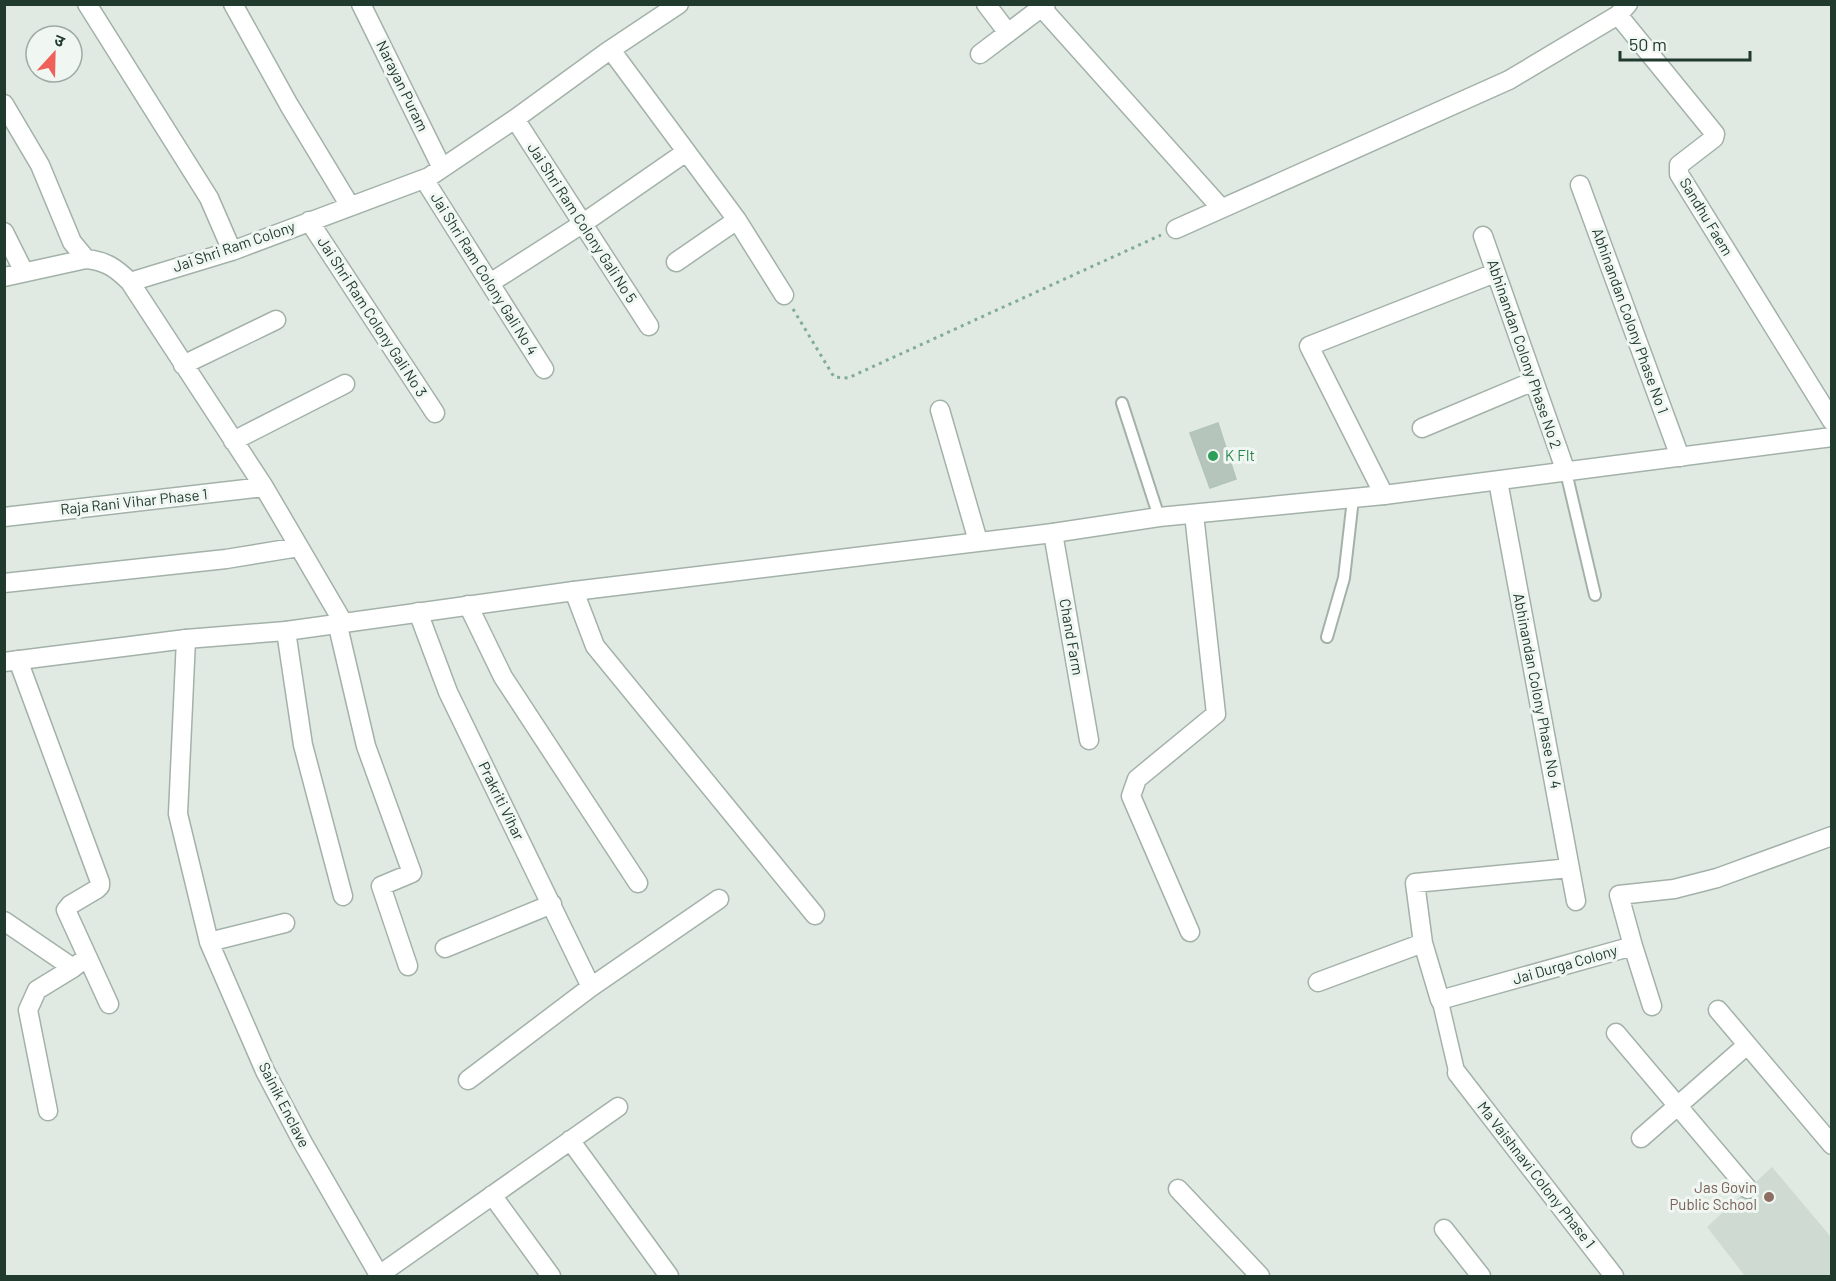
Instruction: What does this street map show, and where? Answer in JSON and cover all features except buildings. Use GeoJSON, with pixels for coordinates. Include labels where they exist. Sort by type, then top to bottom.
{"type":"FeatureCollection","features":[{"type":"Feature","properties":{"kind":"street"},"geometry":{"type":"LineString","coordinates":[[87,4],[209,198],[232,250]]}},
{"type":"Feature","properties":{"kind":"street"},"geometry":{"type":"LineString","coordinates":[[233,4],[289,105],[350,206]]}},
{"type":"Feature","properties":{"kind":"street","name":"Narayan Puram"},"geometry":{"type":"LineString","coordinates":[[361,4],[442,168]]}},
{"type":"Feature","properties":{"kind":"street","name":"Jai Shri Ram Colony"},"geometry":{"type":"LineString","coordinates":[[130,282],[232,250],[424,179],[515,119],[610,50],[679,4]]}},
{"type":"Feature","properties":{"kind":"street"},"geometry":{"type":"LineString","coordinates":[[986,4],[1008,33]]}},
{"type":"Feature","properties":{"kind":"street"},"geometry":{"type":"LineString","coordinates":[[980,54],[1044,6],[1221,208]]}},
{"type":"Feature","properties":{"kind":"street"},"geometry":{"type":"LineString","coordinates":[[1176,229],[1509,80],[1623,10]]}},
{"type":"Feature","properties":{"kind":"street","name":"Sandhu Faem"},"geometry":{"type":"LineString","coordinates":[[1623,10],[1714,132],[1714,138],[1679,165],[1679,174],[1832,421]]}},
{"type":"Feature","properties":{"kind":"street"},"geometry":{"type":"LineString","coordinates":[[610,50],[737,220],[787,300]]}},
{"type":"Feature","properties":{"kind":"street"},"geometry":{"type":"LineString","coordinates":[[4,104],[40,165],[72,242],[86,260]]}},
{"type":"Feature","properties":{"kind":"street","name":"Jai Shri Ram Colony Gali No 5"},"geometry":{"type":"LineString","coordinates":[[515,119],[649,326]]}},
{"type":"Feature","properties":{"kind":"street"},"geometry":{"type":"LineString","coordinates":[[489,283],[582,224],[686,152]]}},
{"type":"Feature","properties":{"kind":"street","name":"Jai Shri Ram Colony Gali No 4"},"geometry":{"type":"LineString","coordinates":[[424,179],[544,369]]}},
{"type":"Feature","properties":{"kind":"street","name":"Abhinandan Colony Phase No 1"},"geometry":{"type":"LineString","coordinates":[[1580,185],[1680,457]]}},
{"type":"Feature","properties":{"kind":"street"},"geometry":{"type":"LineString","coordinates":[[676,262],[737,220]]}},
{"type":"Feature","properties":{"kind":"street","name":"Jai Shri Ram Colony Gali No 3"},"geometry":{"type":"LineString","coordinates":[[309,221],[435,413]]}},
{"type":"Feature","properties":{"kind":"street"},"geometry":{"type":"LineString","coordinates":[[4,232],[24,272]]}},
{"type":"Feature","properties":{"kind":"street","name":"Abhinandan Colony Phase No 2"},"geometry":{"type":"LineString","coordinates":[[1483,236],[1566,472]]}},
{"type":"Feature","properties":{"kind":"street"},"geometry":{"type":"LineString","coordinates":[[4,277],[86,260],[99,261],[112,266],[130,282],[264,487],[340,622],[366,746],[412,873],[381,886],[408,966]]}},
{"type":"Feature","properties":{"kind":"street"},"geometry":{"type":"LineString","coordinates":[[1384,495],[1309,346],[1495,273]]}},
{"type":"Feature","properties":{"kind":"street"},"geometry":{"type":"LineString","coordinates":[[183,365],[276,320]]}},
{"type":"Feature","properties":{"kind":"street"},"geometry":{"type":"LineString","coordinates":[[1422,428],[1534,381]]}},
{"type":"Feature","properties":{"kind":"street"},"geometry":{"type":"LineString","coordinates":[[233,441],[345,384]]}},
{"type":"Feature","properties":{"kind":"street"},"geometry":{"type":"LineString","coordinates":[[940,410],[978,541]]}},
{"type":"Feature","properties":{"kind":"street"},"geometry":{"type":"LineString","coordinates":[[109,1004],[80,962],[66,910],[70,904],[98,890],[100,882],[11,661],[186,639],[286,631],[574,591],[1053,533],[1159,517],[1353,499],[1832,437]]}},
{"type":"Feature","properties":{"kind":"street","name":"Abhinandan Colony Phase No 4"},"geometry":{"type":"LineString","coordinates":[[1498,481],[1576,901]]}},
{"type":"Feature","properties":{"kind":"street","name":"Raja Rani Vihar Phase 1"},"geometry":{"type":"LineString","coordinates":[[4,517],[264,487]]}},
{"type":"Feature","properties":{"kind":"street"},"geometry":{"type":"LineString","coordinates":[[1190,932],[1131,796],[1137,779],[1216,714],[1194,514]]}},
{"type":"Feature","properties":{"kind":"street","name":"Chand Farm"},"geometry":{"type":"LineString","coordinates":[[1053,533],[1089,740]]}},
{"type":"Feature","properties":{"kind":"street"},"geometry":{"type":"LineString","coordinates":[[4,583],[226,559],[299,547]]}},
{"type":"Feature","properties":{"kind":"street"},"geometry":{"type":"LineString","coordinates":[[574,591],[595,646],[815,915]]}},
{"type":"Feature","properties":{"kind":"street"},"geometry":{"type":"LineString","coordinates":[[468,605],[503,677],[638,883]]}},
{"type":"Feature","properties":{"kind":"street","name":"Prakriti Vihar"},"geometry":{"type":"LineString","coordinates":[[418,612],[448,692],[591,987]]}},
{"type":"Feature","properties":{"kind":"street"},"geometry":{"type":"LineString","coordinates":[[286,631],[303,745],[343,896]]}},
{"type":"Feature","properties":{"kind":"street","name":"Sainik Enclave"},"geometry":{"type":"LineString","coordinates":[[186,639],[178,814],[209,942],[265,1071],[303,1143],[379,1275],[618,1107]]}},
{"type":"Feature","properties":{"kind":"street","name":"Jai Durga Colony"},"geometry":{"type":"LineString","coordinates":[[1440,1000],[1632,946],[1618,895],[1674,890],[1706,881],[1832,836]]}},
{"type":"Feature","properties":{"kind":"street"},"geometry":{"type":"LineString","coordinates":[[1457,1073],[1440,1000],[1423,944],[1415,883],[1570,868]]}},
{"type":"Feature","properties":{"kind":"street"},"geometry":{"type":"LineString","coordinates":[[468,1080],[591,987],[719,899]]}},
{"type":"Feature","properties":{"kind":"street"},"geometry":{"type":"LineString","coordinates":[[445,948],[552,904]]}},
{"type":"Feature","properties":{"kind":"street"},"geometry":{"type":"LineString","coordinates":[[4,921],[80,962]]}},
{"type":"Feature","properties":{"kind":"street"},"geometry":{"type":"LineString","coordinates":[[209,942],[285,923]]}},
{"type":"Feature","properties":{"kind":"street"},"geometry":{"type":"LineString","coordinates":[[1318,982],[1423,944]]}},
{"type":"Feature","properties":{"kind":"street"},"geometry":{"type":"LineString","coordinates":[[1632,946],[1652,1006]]}},
{"type":"Feature","properties":{"kind":"street"},"geometry":{"type":"LineString","coordinates":[[48,1112],[28,1010],[37,990],[80,962]]}},
{"type":"Feature","properties":{"kind":"street"},"geometry":{"type":"LineString","coordinates":[[1718,1010],[1832,1145]]}},
{"type":"Feature","properties":{"kind":"street"},"geometry":{"type":"LineString","coordinates":[[1616,1033],[1748,1189]]}},
{"type":"Feature","properties":{"kind":"street"},"geometry":{"type":"LineString","coordinates":[[1641,1138],[1747,1045]]}},
{"type":"Feature","properties":{"kind":"street","name":"Ma Vaishnavi Colony Phase 1"},"geometry":{"type":"LineString","coordinates":[[1457,1073],[1614,1276]]}},
{"type":"Feature","properties":{"kind":"street"},"geometry":{"type":"LineString","coordinates":[[570,1140],[669,1276]]}},
{"type":"Feature","properties":{"kind":"street"},"geometry":{"type":"LineString","coordinates":[[1178,1189],[1260,1276]]}},
{"type":"Feature","properties":{"kind":"street"},"geometry":{"type":"LineString","coordinates":[[492,1195],[550,1276]]}},
{"type":"Feature","properties":{"kind":"street"},"geometry":{"type":"LineString","coordinates":[[1444,1229],[1481,1276]]}},
{"type":"Feature","properties":{"kind":"lane"},"geometry":{"type":"LineString","coordinates":[[1122,403],[1159,517]]}},
{"type":"Feature","properties":{"kind":"lane"},"geometry":{"type":"LineString","coordinates":[[1566,472],[1595,595]]}},
{"type":"Feature","properties":{"kind":"lane"},"geometry":{"type":"LineString","coordinates":[[1327,637],[1344,578],[1353,499]]}},
{"type":"Feature","properties":{"kind":"path"},"geometry":{"type":"LineString","coordinates":[[787,300],[834,377],[848,378],[1176,229]]}},
{"type":"Feature","properties":{"kind":"shaded area","name":"Jas Govin Public School"},"geometry":{"type":"Polygon","coordinates":[[[1772,1167],[1831,1237],[1831,1276],[1745,1276],[1707,1227],[1772,1167]]]}},
{"type":"Feature","properties":{"kind":"place","name":"K FIt"},"geometry":{"type":"Point","coordinates":[1213,456]}},
{"type":"Feature","properties":{"kind":"place","name":"Jas Govin Public School"},"geometry":{"type":"Point","coordinates":[1769,1197]}}]}
